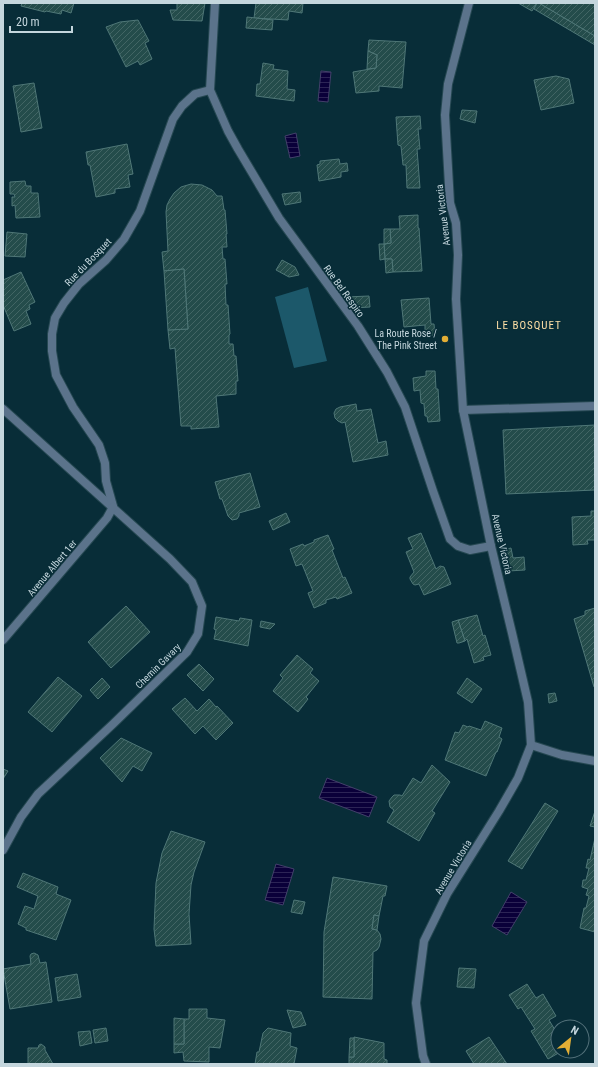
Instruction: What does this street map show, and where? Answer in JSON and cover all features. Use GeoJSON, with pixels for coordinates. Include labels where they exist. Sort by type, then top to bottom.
{"type":"FeatureCollection","features":[{"type":"Feature","properties":{"kind":"street"},"geometry":{"type":"LineString","coordinates":[[210,90],[214,3]]}},
{"type":"Feature","properties":{"kind":"street","name":"Avenue Victoria"},"geometry":{"type":"LineString","coordinates":[[426,1064],[423,1056],[416,1003],[424,941],[447,894],[518,778],[531,745],[528,702],[491,546],[463,410],[456,299],[458,255],[456,223],[450,203],[445,115],[448,84],[469,3]]}},
{"type":"Feature","properties":{"kind":"street","name":"Rue du Bosquet"},"geometry":{"type":"LineString","coordinates":[[113,507],[106,481],[105,463],[99,445],[73,407],[56,375],[52,350],[52,334],[55,318],[64,303],[79,284],[106,260],[124,239],[140,211],[174,119],[182,106],[195,94],[210,90]]}},
{"type":"Feature","properties":{"kind":"street","name":"Rue Bel Respiro"},"geometry":{"type":"LineString","coordinates":[[210,90],[238,149],[279,218],[358,326],[387,372],[405,408],[450,539],[458,546],[470,550],[491,546]]}},
{"type":"Feature","properties":{"kind":"street"},"geometry":{"type":"LineString","coordinates":[[463,410],[595,406]]}},
{"type":"Feature","properties":{"kind":"street","name":"Chemin Gavary"},"geometry":{"type":"LineString","coordinates":[[3,409],[170,558],[192,582],[202,606],[198,634],[187,652],[114,724],[38,794],[21,816],[3,850]]}},
{"type":"Feature","properties":{"kind":"street","name":"Avenue Albert 1er"},"geometry":{"type":"LineString","coordinates":[[3,640],[107,518],[113,507]]}},
{"type":"Feature","properties":{"kind":"street"},"geometry":{"type":"LineString","coordinates":[[531,745],[562,755],[595,761]]}},
{"type":"Feature","properties":{"kind":"shaded area"},"geometry":{"type":"Polygon","coordinates":[[[321,71],[331,72],[328,102],[318,101],[321,71]]]}},
{"type":"Feature","properties":{"kind":"shaded area"},"geometry":{"type":"Polygon","coordinates":[[[296,133],[300,156],[290,158],[285,136],[296,133]]]}},
{"type":"Feature","properties":{"kind":"shaded area"},"geometry":{"type":"Polygon","coordinates":[[[308,287],[327,361],[294,368],[275,297],[308,287]]]}},
{"type":"Feature","properties":{"kind":"shaded area"},"geometry":{"type":"Polygon","coordinates":[[[327,778],[377,797],[369,817],[319,798],[327,778]]]}},
{"type":"Feature","properties":{"kind":"shaded area"},"geometry":{"type":"Polygon","coordinates":[[[276,864],[294,869],[283,905],[265,900],[276,864]]]}},
{"type":"Feature","properties":{"kind":"shaded area"},"geometry":{"type":"Polygon","coordinates":[[[511,892],[527,902],[507,935],[492,926],[511,892]]]}},
{"type":"Feature","properties":{"kind":"building"},"geometry":{"type":"Polygon","coordinates":[[[22,3],[74,3],[71,13],[62,10],[61,14],[21,6],[22,3]]]}},
{"type":"Feature","properties":{"kind":"building"},"geometry":{"type":"Polygon","coordinates":[[[177,3],[205,3],[202,21],[173,20],[170,10],[177,10],[177,3]]]}},
{"type":"Feature","properties":{"kind":"building"},"geometry":{"type":"Polygon","coordinates":[[[256,3],[303,3],[302,13],[289,11],[288,20],[254,18],[256,3]]]}},
{"type":"Feature","properties":{"kind":"building"},"geometry":{"type":"Polygon","coordinates":[[[518,3],[537,3],[532,11],[518,3]]]}},
{"type":"Feature","properties":{"kind":"building"},"geometry":{"type":"Polygon","coordinates":[[[537,3],[595,36],[595,45],[534,9],[537,3]]]}},
{"type":"Feature","properties":{"kind":"building"},"geometry":{"type":"Polygon","coordinates":[[[539,3],[595,3],[595,36],[539,3]]]}},
{"type":"Feature","properties":{"kind":"building"},"geometry":{"type":"Polygon","coordinates":[[[247,17],[273,20],[272,30],[246,28],[247,17]]]}},
{"type":"Feature","properties":{"kind":"building"},"geometry":{"type":"Polygon","coordinates":[[[138,20],[149,41],[145,43],[152,59],[140,65],[138,61],[126,67],[106,27],[120,22],[138,20]]]}},
{"type":"Feature","properties":{"kind":"building"},"geometry":{"type":"Polygon","coordinates":[[[369,40],[406,42],[402,88],[379,86],[379,91],[356,93],[353,72],[376,68],[377,55],[368,51],[369,40]]]}},
{"type":"Feature","properties":{"kind":"building"},"geometry":{"type":"Polygon","coordinates":[[[368,51],[377,55],[376,68],[367,69],[368,51]]]}},
{"type":"Feature","properties":{"kind":"building"},"geometry":{"type":"Polygon","coordinates":[[[263,63],[274,65],[273,69],[288,71],[287,89],[295,90],[294,101],[256,96],[257,84],[260,84],[263,63]]]}},
{"type":"Feature","properties":{"kind":"building"},"geometry":{"type":"Polygon","coordinates":[[[556,76],[569,79],[574,103],[541,110],[534,80],[556,76]]]}},
{"type":"Feature","properties":{"kind":"building"},"geometry":{"type":"Polygon","coordinates":[[[34,83],[42,128],[21,132],[13,86],[34,83]]]}},
{"type":"Feature","properties":{"kind":"building"},"geometry":{"type":"Polygon","coordinates":[[[462,110],[477,111],[475,123],[460,119],[462,110]]]}},
{"type":"Feature","properties":{"kind":"building"},"geometry":{"type":"Polygon","coordinates":[[[420,116],[421,129],[418,129],[420,149],[417,149],[420,188],[407,188],[406,165],[403,165],[401,146],[398,145],[396,117],[420,116]]]}},
{"type":"Feature","properties":{"kind":"building"},"geometry":{"type":"Polygon","coordinates":[[[127,144],[133,174],[128,175],[130,187],[115,189],[115,193],[96,197],[86,152],[127,144]]]}},
{"type":"Feature","properties":{"kind":"building"},"geometry":{"type":"Polygon","coordinates":[[[339,159],[340,164],[347,163],[348,171],[341,172],[341,177],[319,181],[317,165],[320,164],[320,161],[339,159]]]}},
{"type":"Feature","properties":{"kind":"building"},"geometry":{"type":"Polygon","coordinates":[[[25,181],[26,186],[31,186],[31,193],[38,193],[40,217],[16,218],[15,205],[12,206],[12,197],[15,197],[14,194],[10,194],[10,182],[25,181]]]}},
{"type":"Feature","properties":{"kind":"building"},"geometry":{"type":"Polygon","coordinates":[[[191,184],[202,185],[212,190],[217,196],[222,196],[227,234],[227,247],[222,247],[223,259],[225,259],[227,284],[225,284],[230,334],[229,344],[233,344],[234,356],[236,356],[238,381],[236,381],[236,394],[216,396],[219,427],[191,429],[191,426],[181,426],[175,348],[170,349],[168,330],[188,329],[184,269],[164,271],[162,252],[168,251],[167,205],[174,193],[181,187],[191,184]]]}},
{"type":"Feature","properties":{"kind":"building"},"geometry":{"type":"Polygon","coordinates":[[[300,192],[301,202],[285,205],[282,194],[300,192]]]}},
{"type":"Feature","properties":{"kind":"building"},"geometry":{"type":"Polygon","coordinates":[[[418,215],[422,271],[393,272],[392,259],[385,259],[384,244],[391,243],[390,229],[400,229],[399,216],[418,215]]]}},
{"type":"Feature","properties":{"kind":"building"},"geometry":{"type":"Polygon","coordinates":[[[384,229],[390,229],[391,243],[384,244],[384,229]]]}},
{"type":"Feature","properties":{"kind":"building"},"geometry":{"type":"Polygon","coordinates":[[[7,232],[27,234],[25,257],[5,256],[7,232]]]}},
{"type":"Feature","properties":{"kind":"building"},"geometry":{"type":"Polygon","coordinates":[[[379,244],[384,244],[385,259],[380,260],[379,244]]]}},
{"type":"Feature","properties":{"kind":"building"},"geometry":{"type":"Polygon","coordinates":[[[385,259],[392,259],[393,272],[386,273],[385,259]]]}},
{"type":"Feature","properties":{"kind":"building"},"geometry":{"type":"Polygon","coordinates":[[[282,260],[295,267],[299,275],[289,277],[276,270],[282,260]]]}},
{"type":"Feature","properties":{"kind":"building"},"geometry":{"type":"Polygon","coordinates":[[[184,269],[188,329],[168,330],[164,271],[184,269]]]}},
{"type":"Feature","properties":{"kind":"building"},"geometry":{"type":"Polygon","coordinates":[[[21,272],[35,302],[29,305],[30,309],[26,311],[31,324],[14,331],[3,305],[3,280],[21,272]]]}},
{"type":"Feature","properties":{"kind":"building"},"geometry":{"type":"Polygon","coordinates":[[[369,296],[370,307],[353,308],[346,297],[369,296]]]}},
{"type":"Feature","properties":{"kind":"building"},"geometry":{"type":"Polygon","coordinates":[[[429,298],[431,324],[434,324],[435,335],[425,336],[425,325],[404,327],[401,300],[429,298]]]}},
{"type":"Feature","properties":{"kind":"building"},"geometry":{"type":"Polygon","coordinates":[[[426,371],[435,371],[440,421],[428,422],[427,416],[425,416],[424,404],[421,403],[420,390],[414,391],[413,378],[426,376],[426,371]]]}},
{"type":"Feature","properties":{"kind":"building"},"geometry":{"type":"Polygon","coordinates":[[[356,404],[357,411],[371,409],[378,443],[386,441],[388,455],[353,462],[345,422],[342,423],[338,421],[335,418],[334,413],[336,409],[340,407],[356,404]]]}},
{"type":"Feature","properties":{"kind":"building"},"geometry":{"type":"Polygon","coordinates":[[[595,425],[595,490],[506,494],[503,430],[595,425]]]}},
{"type":"Feature","properties":{"kind":"building"},"geometry":{"type":"Polygon","coordinates":[[[250,473],[260,507],[239,513],[237,519],[232,520],[228,516],[222,499],[220,499],[215,482],[250,473]]]}},
{"type":"Feature","properties":{"kind":"building"},"geometry":{"type":"Polygon","coordinates":[[[591,511],[595,511],[595,540],[587,540],[588,544],[573,545],[572,517],[591,516],[591,511]]]}},
{"type":"Feature","properties":{"kind":"building"},"geometry":{"type":"Polygon","coordinates":[[[286,513],[290,522],[273,530],[269,521],[286,513]]]}},
{"type":"Feature","properties":{"kind":"building"},"geometry":{"type":"Polygon","coordinates":[[[421,533],[436,569],[440,566],[444,567],[451,584],[424,595],[419,584],[413,584],[410,579],[414,572],[406,552],[413,549],[408,538],[421,533]]]}},
{"type":"Feature","properties":{"kind":"building"},"geometry":{"type":"Polygon","coordinates":[[[328,535],[343,578],[345,577],[352,593],[337,599],[336,597],[326,600],[326,603],[314,608],[308,593],[313,591],[302,564],[296,566],[290,549],[303,544],[304,546],[314,542],[314,540],[328,535]]]}},
{"type":"Feature","properties":{"kind":"building"},"geometry":{"type":"Polygon","coordinates":[[[511,548],[513,558],[524,557],[525,570],[508,571],[503,550],[511,548]]]}},
{"type":"Feature","properties":{"kind":"building"},"geometry":{"type":"Polygon","coordinates":[[[126,606],[150,632],[111,668],[88,642],[126,606]]]}},
{"type":"Feature","properties":{"kind":"building"},"geometry":{"type":"Polygon","coordinates":[[[595,608],[594,687],[574,619],[585,615],[585,611],[595,608]]]}},
{"type":"Feature","properties":{"kind":"building"},"geometry":{"type":"Polygon","coordinates":[[[477,615],[483,636],[485,635],[491,655],[483,657],[484,660],[474,663],[467,639],[465,641],[458,620],[477,615]]]}},
{"type":"Feature","properties":{"kind":"building"},"geometry":{"type":"Polygon","coordinates":[[[216,617],[239,621],[240,618],[252,620],[248,646],[214,639],[216,617]]]}},
{"type":"Feature","properties":{"kind":"building"},"geometry":{"type":"Polygon","coordinates":[[[458,620],[465,641],[457,643],[452,622],[458,620]]]}},
{"type":"Feature","properties":{"kind":"building"},"geometry":{"type":"Polygon","coordinates":[[[261,621],[275,624],[270,629],[260,627],[261,621]]]}},
{"type":"Feature","properties":{"kind":"building"},"geometry":{"type":"Polygon","coordinates":[[[297,655],[313,669],[310,673],[319,681],[306,697],[308,699],[298,712],[273,691],[283,678],[280,675],[297,655]]]}},
{"type":"Feature","properties":{"kind":"building"},"geometry":{"type":"Polygon","coordinates":[[[199,664],[214,679],[203,691],[187,675],[199,664]]]}},
{"type":"Feature","properties":{"kind":"building"},"geometry":{"type":"Polygon","coordinates":[[[58,677],[82,696],[52,732],[28,712],[58,677]]]}},
{"type":"Feature","properties":{"kind":"building"},"geometry":{"type":"Polygon","coordinates":[[[102,678],[110,687],[98,699],[90,690],[102,678]]]}},
{"type":"Feature","properties":{"kind":"building"},"geometry":{"type":"Polygon","coordinates":[[[467,678],[482,689],[472,703],[457,693],[467,678]]]}},
{"type":"Feature","properties":{"kind":"building"},"geometry":{"type":"Polygon","coordinates":[[[555,693],[557,701],[549,703],[548,694],[555,693]]]}},
{"type":"Feature","properties":{"kind":"building"},"geometry":{"type":"Polygon","coordinates":[[[185,698],[197,711],[209,699],[233,723],[216,740],[203,726],[195,734],[172,709],[185,698]]]}},
{"type":"Feature","properties":{"kind":"building"},"geometry":{"type":"Polygon","coordinates":[[[485,721],[502,728],[499,737],[502,739],[486,776],[445,760],[455,732],[459,733],[463,725],[481,730],[485,721]]]}},
{"type":"Feature","properties":{"kind":"building"},"geometry":{"type":"Polygon","coordinates":[[[121,738],[152,753],[142,771],[133,766],[122,782],[100,758],[121,738]]]}},
{"type":"Feature","properties":{"kind":"building"},"geometry":{"type":"Polygon","coordinates":[[[432,765],[450,782],[432,811],[435,813],[419,841],[387,822],[394,810],[390,807],[389,801],[394,795],[402,796],[413,778],[421,783],[432,765]]]}},
{"type":"Feature","properties":{"kind":"building"},"geometry":{"type":"Polygon","coordinates":[[[3,769],[8,771],[3,779],[3,769]]]}},
{"type":"Feature","properties":{"kind":"building"},"geometry":{"type":"Polygon","coordinates":[[[545,803],[558,811],[522,869],[508,861],[545,803]]]}},
{"type":"Feature","properties":{"kind":"building"},"geometry":{"type":"Polygon","coordinates":[[[595,811],[595,827],[590,826],[595,811]]]}},
{"type":"Feature","properties":{"kind":"building"},"geometry":{"type":"Polygon","coordinates":[[[171,831],[205,842],[191,885],[189,914],[191,944],[156,946],[154,929],[156,883],[162,853],[171,831]]]}},
{"type":"Feature","properties":{"kind":"building"},"geometry":{"type":"Polygon","coordinates":[[[595,838],[595,932],[580,928],[584,908],[586,908],[589,896],[586,895],[588,889],[582,887],[583,880],[586,880],[589,868],[586,868],[588,859],[590,860],[595,838]]]}},
{"type":"Feature","properties":{"kind":"building"},"geometry":{"type":"Polygon","coordinates":[[[23,873],[58,887],[56,894],[71,900],[56,940],[26,930],[26,928],[18,924],[25,906],[34,909],[38,896],[17,887],[23,873]]]}},
{"type":"Feature","properties":{"kind":"building"},"geometry":{"type":"Polygon","coordinates":[[[333,877],[387,886],[385,896],[383,896],[379,916],[374,915],[372,929],[377,930],[381,939],[379,947],[373,952],[372,999],[323,997],[324,932],[333,877]]]}},
{"type":"Feature","properties":{"kind":"building"},"geometry":{"type":"Polygon","coordinates":[[[294,900],[305,902],[302,914],[291,912],[294,900]]]}},
{"type":"Feature","properties":{"kind":"building"},"geometry":{"type":"Polygon","coordinates":[[[374,915],[379,916],[377,930],[372,929],[374,915]]]}},
{"type":"Feature","properties":{"kind":"building"},"geometry":{"type":"Polygon","coordinates":[[[34,953],[38,955],[40,963],[46,962],[52,1002],[10,1009],[3,969],[31,964],[30,956],[34,953]]]}},
{"type":"Feature","properties":{"kind":"building"},"geometry":{"type":"Polygon","coordinates":[[[459,968],[476,969],[474,988],[457,987],[459,968]]]}},
{"type":"Feature","properties":{"kind":"building"},"geometry":{"type":"Polygon","coordinates":[[[77,974],[81,997],[58,1001],[55,978],[77,974]]]}},
{"type":"Feature","properties":{"kind":"building"},"geometry":{"type":"Polygon","coordinates":[[[527,984],[536,998],[543,994],[556,1016],[549,1020],[550,1058],[548,1059],[531,1031],[535,1029],[521,1007],[518,1009],[509,995],[527,984]]]}},
{"type":"Feature","properties":{"kind":"building"},"geometry":{"type":"Polygon","coordinates":[[[189,1009],[207,1009],[207,1018],[225,1020],[220,1048],[209,1047],[209,1062],[184,1061],[183,1052],[174,1053],[174,1044],[184,1044],[184,1019],[189,1019],[189,1009]]]}},
{"type":"Feature","properties":{"kind":"building"},"geometry":{"type":"Polygon","coordinates":[[[287,1010],[301,1012],[306,1025],[293,1028],[287,1010]]]}},
{"type":"Feature","properties":{"kind":"building"},"geometry":{"type":"Polygon","coordinates":[[[174,1018],[184,1019],[184,1044],[174,1044],[174,1018]]]}},
{"type":"Feature","properties":{"kind":"building"},"geometry":{"type":"Polygon","coordinates":[[[106,1028],[108,1041],[95,1043],[93,1030],[106,1028]]]}},
{"type":"Feature","properties":{"kind":"building"},"geometry":{"type":"Polygon","coordinates":[[[268,1028],[291,1033],[290,1046],[297,1048],[294,1064],[255,1064],[263,1033],[268,1028]]]}},
{"type":"Feature","properties":{"kind":"building"},"geometry":{"type":"Polygon","coordinates":[[[90,1031],[92,1043],[80,1046],[78,1032],[90,1031]]]}},
{"type":"Feature","properties":{"kind":"building"},"geometry":{"type":"Polygon","coordinates":[[[354,1037],[384,1043],[384,1059],[387,1060],[387,1064],[349,1064],[349,1057],[354,1057],[354,1037]]]}},
{"type":"Feature","properties":{"kind":"building"},"geometry":{"type":"Polygon","coordinates":[[[489,1037],[507,1064],[474,1064],[466,1051],[489,1037]]]}},
{"type":"Feature","properties":{"kind":"building"},"geometry":{"type":"Polygon","coordinates":[[[350,1038],[354,1038],[354,1057],[349,1057],[350,1038]]]}},
{"type":"Feature","properties":{"kind":"building"},"geometry":{"type":"Polygon","coordinates":[[[41,1044],[45,1047],[45,1050],[53,1064],[28,1064],[28,1048],[38,1048],[41,1044]]]}},
{"type":"Feature","properties":{"kind":"place","name":"La Route Rose / The Pink Street"},"geometry":{"type":"Point","coordinates":[445,339]}},
{"type":"Feature","properties":{"kind":"district","name":"LE BOSQUET"},"geometry":{"type":"Point","coordinates":[529,325]}}]}
